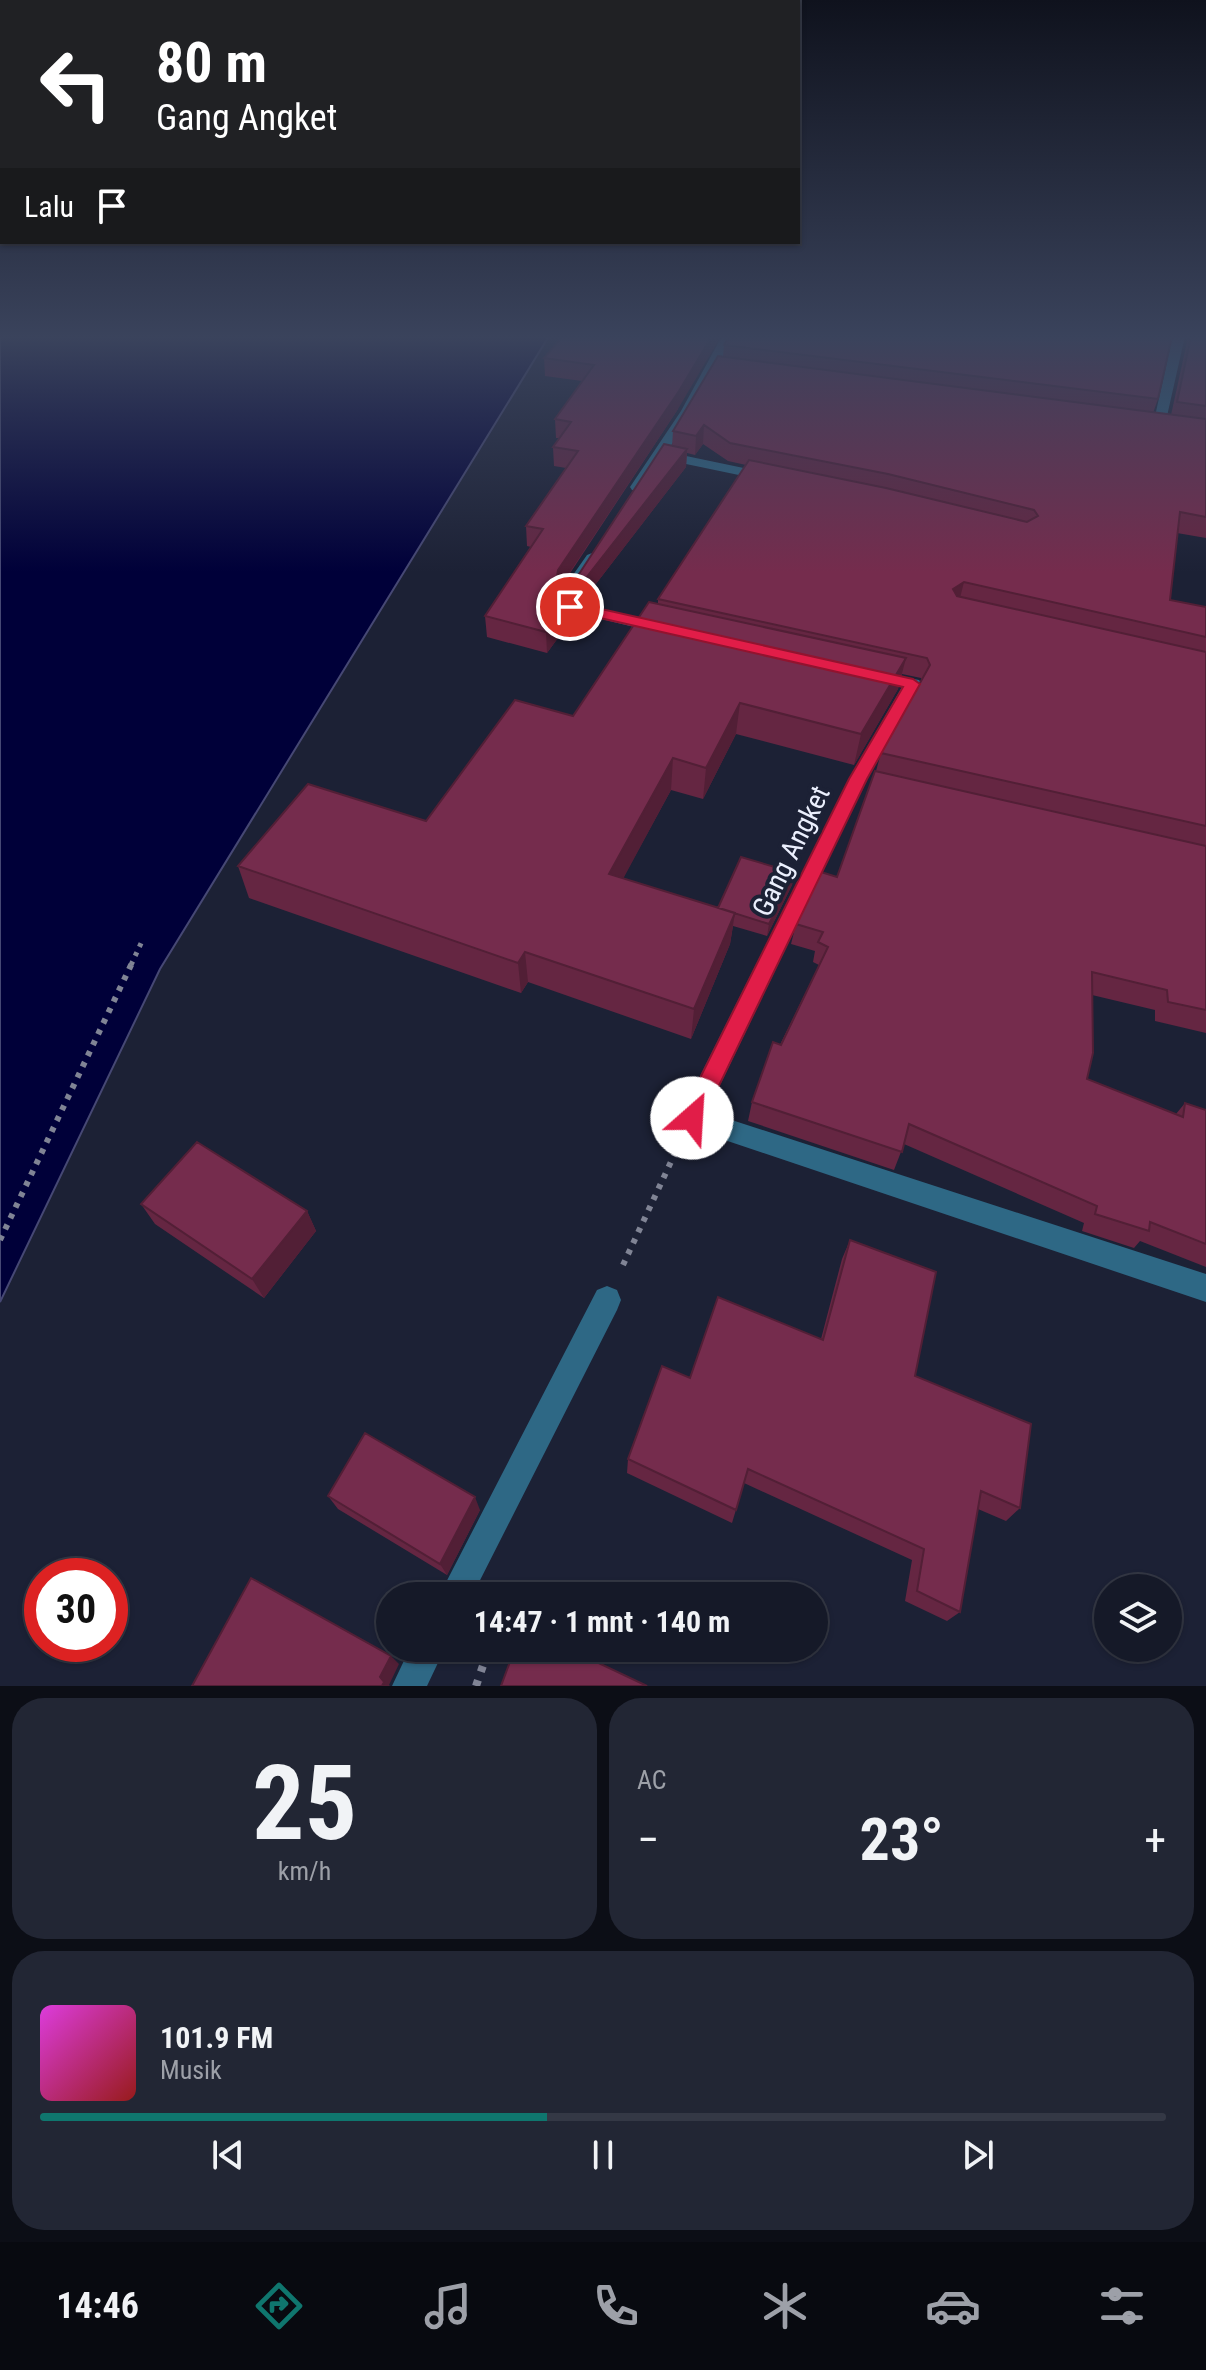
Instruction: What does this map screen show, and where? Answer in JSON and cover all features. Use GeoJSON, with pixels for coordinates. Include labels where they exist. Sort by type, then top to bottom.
{"type":"FeatureCollection","features":[{"type":"Feature","properties":{"kind":"street"},"geometry":{"type":"LineString","coordinates":[[627,505],[684,415]]}},
{"type":"Feature","properties":{"kind":"street"},"geometry":{"type":"LineString","coordinates":[[1159,425],[1161,415]]}},
{"type":"Feature","properties":{"kind":"street"},"geometry":{"type":"LineString","coordinates":[[1145,423],[1175,427]]}},
{"type":"Feature","properties":{"kind":"street"},"geometry":{"type":"LineString","coordinates":[[657,454],[787,481]]}},
{"type":"Feature","properties":{"kind":"street"},"geometry":{"type":"LineString","coordinates":[[603,541],[569,592],[567,601],[570,607],[683,633]]}},
{"type":"Feature","properties":{"kind":"street","name":"Gang Angket"},"geometry":{"type":"LineString","coordinates":[[851,671],[913,684],[692,1118],[1206,1288]]}},
{"type":"Feature","properties":{"kind":"street"},"geometry":{"type":"LineString","coordinates":[[462,1582],[607,1300]]}},
{"type":"Feature","properties":{"kind":"street"},"geometry":{"type":"LineString","coordinates":[[409,1686],[421,1662]]}},
{"type":"Feature","properties":{"kind":"path"},"geometry":{"type":"LineString","coordinates":[[0,1240],[143,939]]}},
{"type":"Feature","properties":{"kind":"path"},"geometry":{"type":"LineString","coordinates":[[476,1686],[484,1662]]}},
{"type":"Feature","properties":{"kind":"shaded area"},"geometry":{"type":"Polygon","coordinates":[[[0,415],[501,415],[160,969],[0,1302],[0,415]]]}},
{"type":"Feature","properties":{"kind":"building"},"geometry":{"type":"Polygon","coordinates":[[[558,415],[663,415],[558,570],[556,583],[574,596],[546,632],[485,616],[543,529],[526,526],[578,451],[553,447],[571,422],[555,419],[558,415]]]}},
{"type":"Feature","properties":{"kind":"building"},"geometry":{"type":"Polygon","coordinates":[[[683,415],[1173,415],[1206,419],[1206,517],[1180,512],[1170,600],[1206,607],[1206,637],[964,582],[953,589],[957,596],[1206,652],[1206,826],[881,753],[930,665],[927,658],[658,599],[749,460],[886,488],[1027,522],[1038,516],[1034,510],[888,474],[730,443],[704,425],[696,436],[673,431],[683,415]]]}},
{"type":"Feature","properties":{"kind":"building"},"geometry":{"type":"Polygon","coordinates":[[[664,444],[687,449],[582,583],[578,580],[579,574],[664,444]]]}},
{"type":"Feature","properties":{"kind":"building"},"geometry":{"type":"Polygon","coordinates":[[[649,602],[906,658],[861,734],[740,703],[706,768],[673,758],[609,874],[735,913],[694,1009],[525,952],[518,963],[238,866],[308,784],[426,821],[515,700],[573,716],[649,602]]]}},
{"type":"Feature","properties":{"kind":"building"},"geometry":{"type":"Polygon","coordinates":[[[875,771],[1206,846],[1206,1010],[1168,1002],[1167,990],[1092,972],[1093,1053],[1087,1079],[1183,1117],[1185,1103],[1206,1110],[1206,1244],[1150,1222],[1149,1231],[1095,1214],[1097,1206],[909,1124],[902,1152],[752,1102],[773,1042],[781,1045],[828,947],[818,942],[823,932],[796,924],[821,872],[837,877],[875,771]]]}},
{"type":"Feature","properties":{"kind":"building"},"geometry":{"type":"Polygon","coordinates":[[[741,857],[795,873],[769,924],[718,908],[741,857]]]}},
{"type":"Feature","properties":{"kind":"building"},"geometry":{"type":"Polygon","coordinates":[[[197,1142],[307,1211],[252,1279],[141,1204],[197,1142]]]}},
{"type":"Feature","properties":{"kind":"building"},"geometry":{"type":"Polygon","coordinates":[[[850,1240],[936,1272],[915,1376],[1031,1424],[1020,1508],[981,1491],[960,1612],[917,1591],[924,1549],[748,1469],[736,1510],[628,1459],[662,1366],[690,1378],[718,1297],[823,1340],[850,1240]]]}},
{"type":"Feature","properties":{"kind":"building"},"geometry":{"type":"Polygon","coordinates":[[[365,1433],[475,1497],[440,1564],[328,1496],[365,1433]]]}},
{"type":"Feature","properties":{"kind":"building"},"geometry":{"type":"Polygon","coordinates":[[[251,1578],[376,1648],[376,1662],[388,1662],[380,1677],[384,1682],[382,1686],[192,1686],[251,1578]]]}},
{"type":"Feature","properties":{"kind":"building"},"geometry":{"type":"Polygon","coordinates":[[[510,1662],[596,1662],[647,1686],[501,1686],[510,1662]]]}},
{"type":"Feature","properties":{"kind":"route"},"geometry":{"type":"LineString","coordinates":[[570,607],[913,684],[858,779],[692,1118]]}}]}
